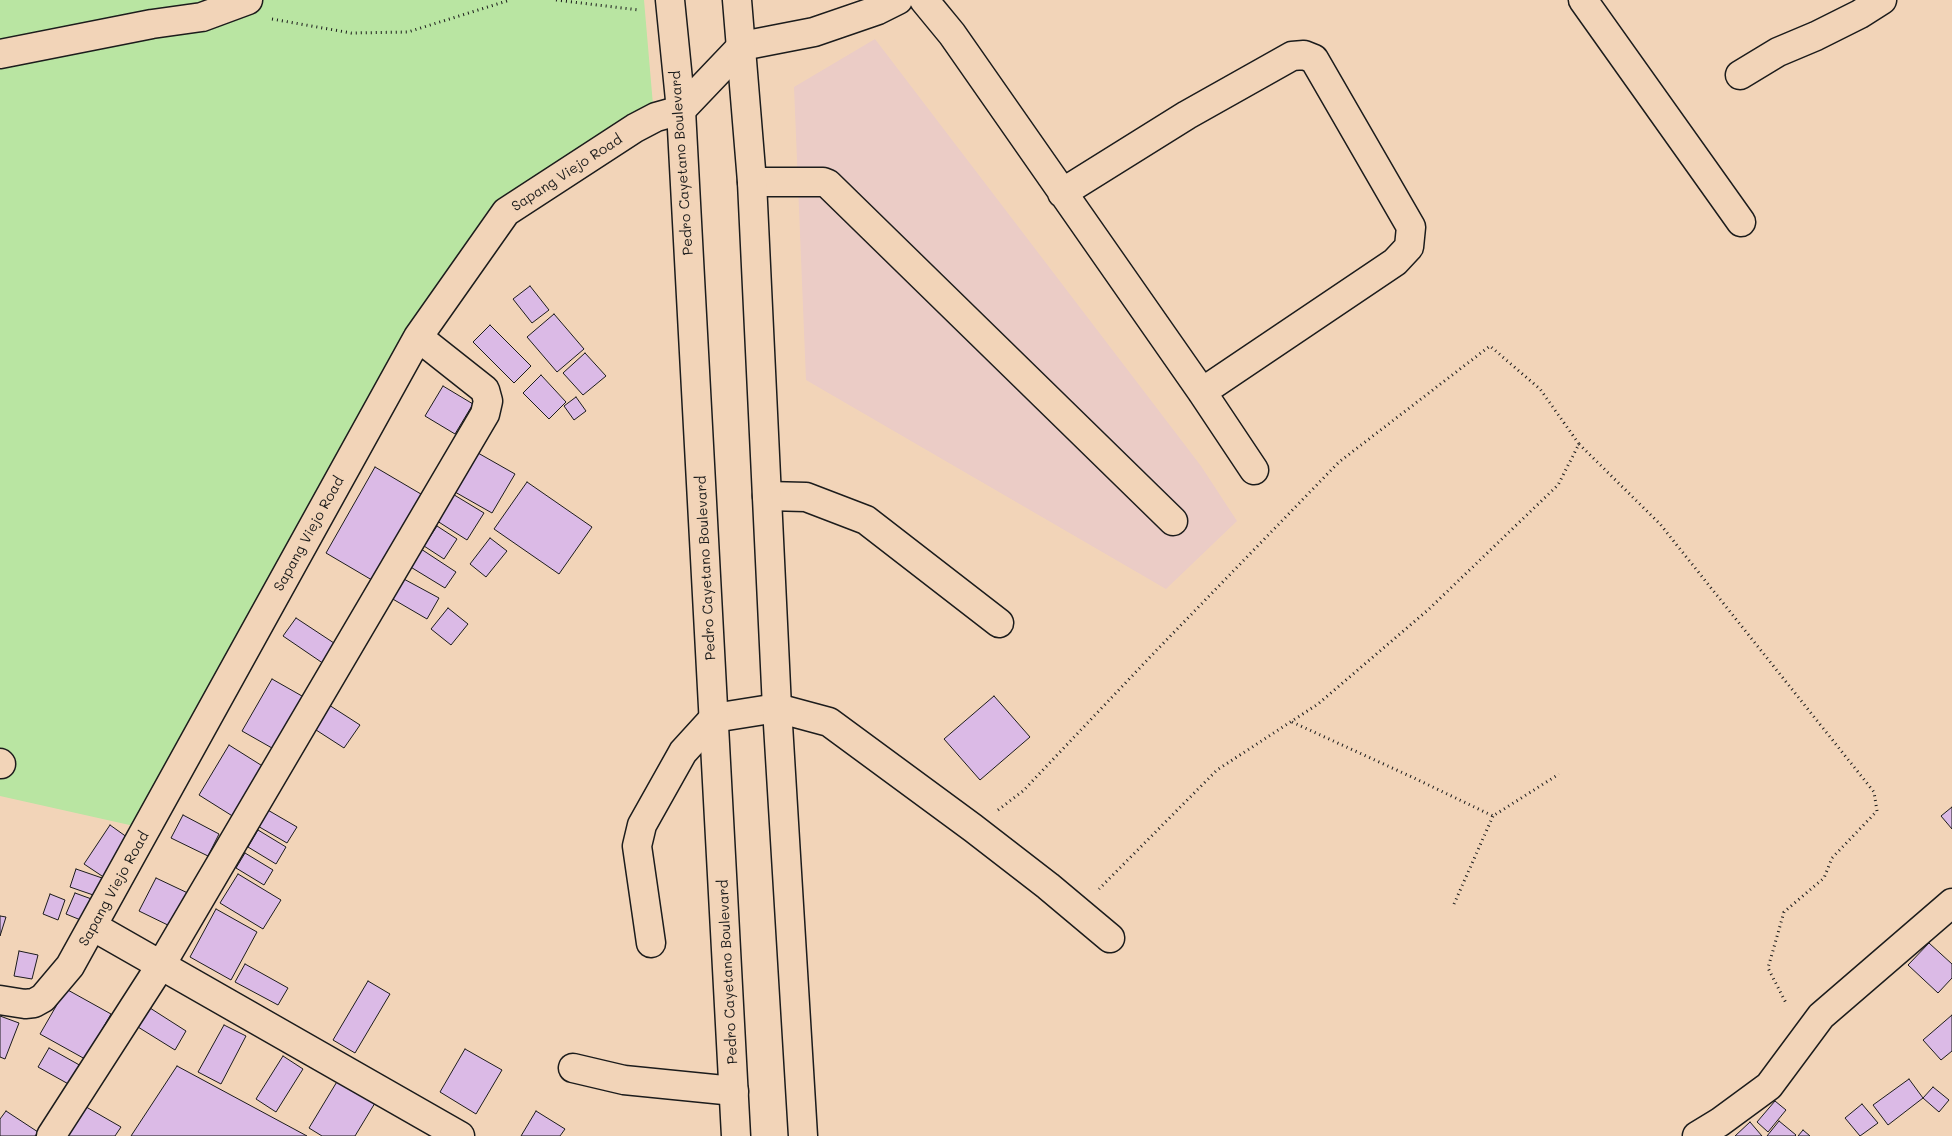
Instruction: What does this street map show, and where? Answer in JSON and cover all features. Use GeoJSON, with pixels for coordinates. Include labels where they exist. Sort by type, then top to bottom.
{"type":"FeatureCollection","features":[{"type":"Feature","properties":{"kind":"street","name":"Pedro Cayetano Boulevard"},"geometry":{"type":"LineString","coordinates":[[670,0],[680,110],[736,1136]]}},
{"type":"Feature","properties":{"kind":"street"},"geometry":{"type":"LineString","coordinates":[[737,0],[752,182],[777,708],[803,1136]]}},
{"type":"Feature","properties":{"kind":"street"},"geometry":{"type":"LineString","coordinates":[[680,110],[742,46],[814,32],[878,10],[898,0]]}},
{"type":"Feature","properties":{"kind":"street"},"geometry":{"type":"LineString","coordinates":[[924,0],[952,34],[1202,392],[1254,470]]}},
{"type":"Feature","properties":{"kind":"street"},"geometry":{"type":"LineString","coordinates":[[1582,0],[1741,222]]}},
{"type":"Feature","properties":{"kind":"street"},"geometry":{"type":"LineString","coordinates":[[1740,76],[1778,52],[1825,31],[1882,0]]}},
{"type":"Feature","properties":{"kind":"street"},"geometry":{"type":"LineString","coordinates":[[0,54],[152,24],[202,17],[241,3]]}},
{"type":"Feature","properties":{"kind":"street"},"geometry":{"type":"LineString","coordinates":[[1062,193],[1187,115],[1292,56],[1304,55],[1314,59],[1411,226],[1409,247],[1394,262],[1202,392]]}},
{"type":"Feature","properties":{"kind":"street","name":"Sapang Viejo Road"},"geometry":{"type":"LineString","coordinates":[[0,1000],[24,1004],[34,1003],[43,998],[70,966],[94,927],[418,337],[506,212],[636,128],[656,117],[680,110]]}},
{"type":"Feature","properties":{"kind":"street"},"geometry":{"type":"LineString","coordinates":[[752,182],[823,182],[828,184],[1173,521]]}},
{"type":"Feature","properties":{"kind":"street"},"geometry":{"type":"LineString","coordinates":[[51,1136],[161,965],[485,414],[488,401],[485,390],[418,337]]}},
{"type":"Feature","properties":{"kind":"street"},"geometry":{"type":"LineString","coordinates":[[767,496],[806,497],[866,520],[999,623]]}},
{"type":"Feature","properties":{"kind":"street"},"geometry":{"type":"LineString","coordinates":[[651,943],[637,846],[642,824],[683,752],[714,718],[777,708],[829,722],[973,828],[1110,938]]}},
{"type":"Feature","properties":{"kind":"street"},"geometry":{"type":"LineString","coordinates":[[1697,1136],[1720,1122],[1769,1086],[1821,1016],[1952,903]]}},
{"type":"Feature","properties":{"kind":"street"},"geometry":{"type":"LineString","coordinates":[[94,927],[460,1136]]}},
{"type":"Feature","properties":{"kind":"street"},"geometry":{"type":"LineString","coordinates":[[573,1068],[624,1080],[734,1091]]}},
{"type":"Feature","properties":{"kind":"path"},"geometry":{"type":"LineString","coordinates":[[241,3],[278,22],[351,33],[408,32],[510,0]]}},
{"type":"Feature","properties":{"kind":"path"},"geometry":{"type":"LineString","coordinates":[[556,0],[645,11]]}},
{"type":"Feature","properties":{"kind":"path"},"geometry":{"type":"LineString","coordinates":[[973,828],[1023,792],[1338,462],[1490,346],[1540,389],[1579,444],[1660,524],[1874,792],[1876,812],[1832,858],[1824,878],[1784,912],[1768,968],[1786,1003]]}},
{"type":"Feature","properties":{"kind":"path"},"geometry":{"type":"LineString","coordinates":[[1076,909],[1108,881],[1217,770],[1318,704],[1429,609],[1558,485],[1579,444]]}},
{"type":"Feature","properties":{"kind":"path"},"geometry":{"type":"LineString","coordinates":[[1292,722],[1493,816]]}},
{"type":"Feature","properties":{"kind":"path"},"geometry":{"type":"LineString","coordinates":[[1454,904],[1493,816],[1559,774]]}},
{"type":"Feature","properties":{"kind":"shaded area"},"geometry":{"type":"Polygon","coordinates":[[[875,39],[1201,466],[1237,521],[1166,589],[806,380],[794,87],[875,39]]]}},
{"type":"Feature","properties":{"kind":"green space"},"geometry":{"type":"Polygon","coordinates":[[[0,0],[644,0],[653,105],[486,213],[372,398],[134,826],[0,796],[0,0]]]}},
{"type":"Feature","properties":{"kind":"building"},"geometry":{"type":"Polygon","coordinates":[[[530,286],[549,310],[532,323],[513,299],[530,286]]]}},
{"type":"Feature","properties":{"kind":"building"},"geometry":{"type":"Polygon","coordinates":[[[554,314],[584,349],[557,372],[527,337],[554,314]]]}},
{"type":"Feature","properties":{"kind":"building"},"geometry":{"type":"Polygon","coordinates":[[[490,325],[531,366],[514,383],[473,342],[490,325]]]}},
{"type":"Feature","properties":{"kind":"building"},"geometry":{"type":"Polygon","coordinates":[[[585,353],[606,376],[583,395],[563,373],[585,353]]]}},
{"type":"Feature","properties":{"kind":"building"},"geometry":{"type":"Polygon","coordinates":[[[541,375],[566,402],[549,419],[523,393],[541,375]]]}},
{"type":"Feature","properties":{"kind":"building"},"geometry":{"type":"Polygon","coordinates":[[[443,386],[473,404],[455,434],[425,416],[443,386]]]}},
{"type":"Feature","properties":{"kind":"building"},"geometry":{"type":"Polygon","coordinates":[[[576,397],[586,411],[574,420],[564,406],[576,397]]]}},
{"type":"Feature","properties":{"kind":"building"},"geometry":{"type":"Polygon","coordinates":[[[478,453],[515,474],[492,513],[455,492],[478,453]]]}},
{"type":"Feature","properties":{"kind":"building"},"geometry":{"type":"Polygon","coordinates":[[[375,467],[426,497],[377,583],[326,553],[375,467]]]}},
{"type":"Feature","properties":{"kind":"building"},"geometry":{"type":"Polygon","coordinates":[[[527,482],[592,527],[559,574],[494,529],[527,482]]]}},
{"type":"Feature","properties":{"kind":"building"},"geometry":{"type":"Polygon","coordinates":[[[451,493],[484,513],[467,540],[434,519],[451,493]]]}},
{"type":"Feature","properties":{"kind":"building"},"geometry":{"type":"Polygon","coordinates":[[[437,526],[457,539],[444,559],[424,546],[437,526]]]}},
{"type":"Feature","properties":{"kind":"building"},"geometry":{"type":"Polygon","coordinates":[[[490,538],[507,551],[486,577],[470,564],[490,538]]]}},
{"type":"Feature","properties":{"kind":"building"},"geometry":{"type":"Polygon","coordinates":[[[421,549],[456,572],[445,588],[409,566],[421,549]]]}},
{"type":"Feature","properties":{"kind":"building"},"geometry":{"type":"Polygon","coordinates":[[[402,578],[439,598],[427,619],[391,598],[402,578]]]}},
{"type":"Feature","properties":{"kind":"building"},"geometry":{"type":"Polygon","coordinates":[[[448,608],[468,624],[451,645],[431,629],[448,608]]]}},
{"type":"Feature","properties":{"kind":"building"},"geometry":{"type":"Polygon","coordinates":[[[296,618],[340,647],[327,666],[283,636],[296,618]]]}},
{"type":"Feature","properties":{"kind":"building"},"geometry":{"type":"Polygon","coordinates":[[[272,679],[309,700],[279,752],[242,731],[272,679]]]}},
{"type":"Feature","properties":{"kind":"building"},"geometry":{"type":"Polygon","coordinates":[[[994,696],[1030,737],[980,780],[944,739],[994,696]]]}},
{"type":"Feature","properties":{"kind":"building"},"geometry":{"type":"Polygon","coordinates":[[[329,705],[360,725],[344,748],[313,728],[329,705]]]}},
{"type":"Feature","properties":{"kind":"building"},"geometry":{"type":"Polygon","coordinates":[[[229,745],[264,767],[234,817],[199,795],[229,745]]]}},
{"type":"Feature","properties":{"kind":"building"},"geometry":{"type":"Polygon","coordinates":[[[1952,807],[1952,829],[1941,816],[1952,807]]]}},
{"type":"Feature","properties":{"kind":"building"},"geometry":{"type":"Polygon","coordinates":[[[266,809],[297,827],[287,843],[256,825],[266,809]]]}},
{"type":"Feature","properties":{"kind":"building"},"geometry":{"type":"Polygon","coordinates":[[[183,815],[219,834],[208,856],[171,838],[183,815]]]}},
{"type":"Feature","properties":{"kind":"building"},"geometry":{"type":"Polygon","coordinates":[[[110,825],[131,840],[105,878],[84,864],[110,825]]]}},
{"type":"Feature","properties":{"kind":"building"},"geometry":{"type":"Polygon","coordinates":[[[258,830],[286,847],[276,864],[248,847],[258,830]]]}},
{"type":"Feature","properties":{"kind":"building"},"geometry":{"type":"Polygon","coordinates":[[[245,853],[273,870],[264,885],[236,868],[245,853]]]}},
{"type":"Feature","properties":{"kind":"building"},"geometry":{"type":"Polygon","coordinates":[[[76,869],[105,879],[99,897],[70,887],[76,869]]]}},
{"type":"Feature","properties":{"kind":"building"},"geometry":{"type":"Polygon","coordinates":[[[238,874],[281,900],[263,929],[220,903],[238,874]]]}},
{"type":"Feature","properties":{"kind":"building"},"geometry":{"type":"Polygon","coordinates":[[[156,878],[192,895],[176,929],[139,911],[156,878]]]}},
{"type":"Feature","properties":{"kind":"building"},"geometry":{"type":"Polygon","coordinates":[[[75,893],[97,901],[88,923],[66,914],[75,893]]]}},
{"type":"Feature","properties":{"kind":"building"},"geometry":{"type":"Polygon","coordinates":[[[50,894],[65,900],[58,920],[43,914],[50,894]]]}},
{"type":"Feature","properties":{"kind":"building"},"geometry":{"type":"Polygon","coordinates":[[[216,909],[257,932],[231,980],[190,957],[216,909]]]}},
{"type":"Feature","properties":{"kind":"building"},"geometry":{"type":"Polygon","coordinates":[[[0,916],[6,917],[0,936],[0,916]]]}},
{"type":"Feature","properties":{"kind":"building"},"geometry":{"type":"Polygon","coordinates":[[[1929,943],[1952,964],[1952,978],[1938,993],[1908,965],[1929,943]]]}},
{"type":"Feature","properties":{"kind":"building"},"geometry":{"type":"Polygon","coordinates":[[[19,951],[38,955],[32,979],[14,976],[19,951]]]}},
{"type":"Feature","properties":{"kind":"building"},"geometry":{"type":"Polygon","coordinates":[[[245,964],[288,988],[278,1005],[235,982],[245,964]]]}},
{"type":"Feature","properties":{"kind":"building"},"geometry":{"type":"Polygon","coordinates":[[[368,981],[390,994],[355,1053],[333,1040],[368,981]]]}},
{"type":"Feature","properties":{"kind":"building"},"geometry":{"type":"Polygon","coordinates":[[[66,989],[111,1014],[85,1059],[40,1034],[66,989]]]}},
{"type":"Feature","properties":{"kind":"building"},"geometry":{"type":"Polygon","coordinates":[[[150,1008],[186,1031],[175,1050],[138,1027],[150,1008]]]}},
{"type":"Feature","properties":{"kind":"building"},"geometry":{"type":"Polygon","coordinates":[[[1952,1015],[1952,1051],[1941,1060],[1923,1040],[1952,1015]]]}},
{"type":"Feature","properties":{"kind":"building"},"geometry":{"type":"Polygon","coordinates":[[[0,1016],[19,1023],[5,1059],[0,1057],[0,1016]]]}},
{"type":"Feature","properties":{"kind":"building"},"geometry":{"type":"Polygon","coordinates":[[[224,1025],[246,1036],[221,1084],[198,1072],[224,1025]]]}},
{"type":"Feature","properties":{"kind":"building"},"geometry":{"type":"Polygon","coordinates":[[[49,1048],[83,1067],[72,1086],[38,1067],[49,1048]]]}},
{"type":"Feature","properties":{"kind":"building"},"geometry":{"type":"Polygon","coordinates":[[[465,1049],[502,1070],[476,1114],[440,1092],[465,1049]]]}},
{"type":"Feature","properties":{"kind":"building"},"geometry":{"type":"Polygon","coordinates":[[[283,1056],[303,1069],[276,1112],[256,1099],[283,1056]]]}},
{"type":"Feature","properties":{"kind":"building"},"geometry":{"type":"Polygon","coordinates":[[[177,1066],[307,1136],[131,1136],[177,1066]]]}},
{"type":"Feature","properties":{"kind":"building"},"geometry":{"type":"Polygon","coordinates":[[[1909,1079],[1923,1098],[1888,1125],[1873,1105],[1909,1079]]]}},
{"type":"Feature","properties":{"kind":"building"},"geometry":{"type":"Polygon","coordinates":[[[338,1080],[375,1103],[355,1136],[322,1136],[309,1128],[338,1080]]]}},
{"type":"Feature","properties":{"kind":"building"},"geometry":{"type":"Polygon","coordinates":[[[1933,1087],[1949,1100],[1939,1112],[1923,1098],[1933,1087]]]}},
{"type":"Feature","properties":{"kind":"building"},"geometry":{"type":"Polygon","coordinates":[[[1775,1101],[1786,1110],[1768,1132],[1757,1122],[1775,1101]]]}},
{"type":"Feature","properties":{"kind":"building"},"geometry":{"type":"Polygon","coordinates":[[[81,1104],[121,1127],[115,1136],[62,1136],[81,1104]]]}},
{"type":"Feature","properties":{"kind":"building"},"geometry":{"type":"Polygon","coordinates":[[[1862,1104],[1878,1123],[1860,1136],[1845,1118],[1862,1104]]]}},
{"type":"Feature","properties":{"kind":"building"},"geometry":{"type":"Polygon","coordinates":[[[6,1111],[38,1132],[35,1136],[0,1136],[0,1119],[6,1111]]]}},
{"type":"Feature","properties":{"kind":"building"},"geometry":{"type":"Polygon","coordinates":[[[536,1111],[565,1129],[560,1136],[521,1136],[536,1111]]]}},
{"type":"Feature","properties":{"kind":"building"},"geometry":{"type":"Polygon","coordinates":[[[1779,1121],[1796,1135],[1767,1136],[1779,1121]]]}},
{"type":"Feature","properties":{"kind":"building"},"geometry":{"type":"Polygon","coordinates":[[[1750,1122],[1762,1136],[1735,1136],[1750,1122]]]}},
{"type":"Feature","properties":{"kind":"building"},"geometry":{"type":"Polygon","coordinates":[[[1803,1130],[1810,1136],[1798,1136],[1803,1130]]]}}]}
